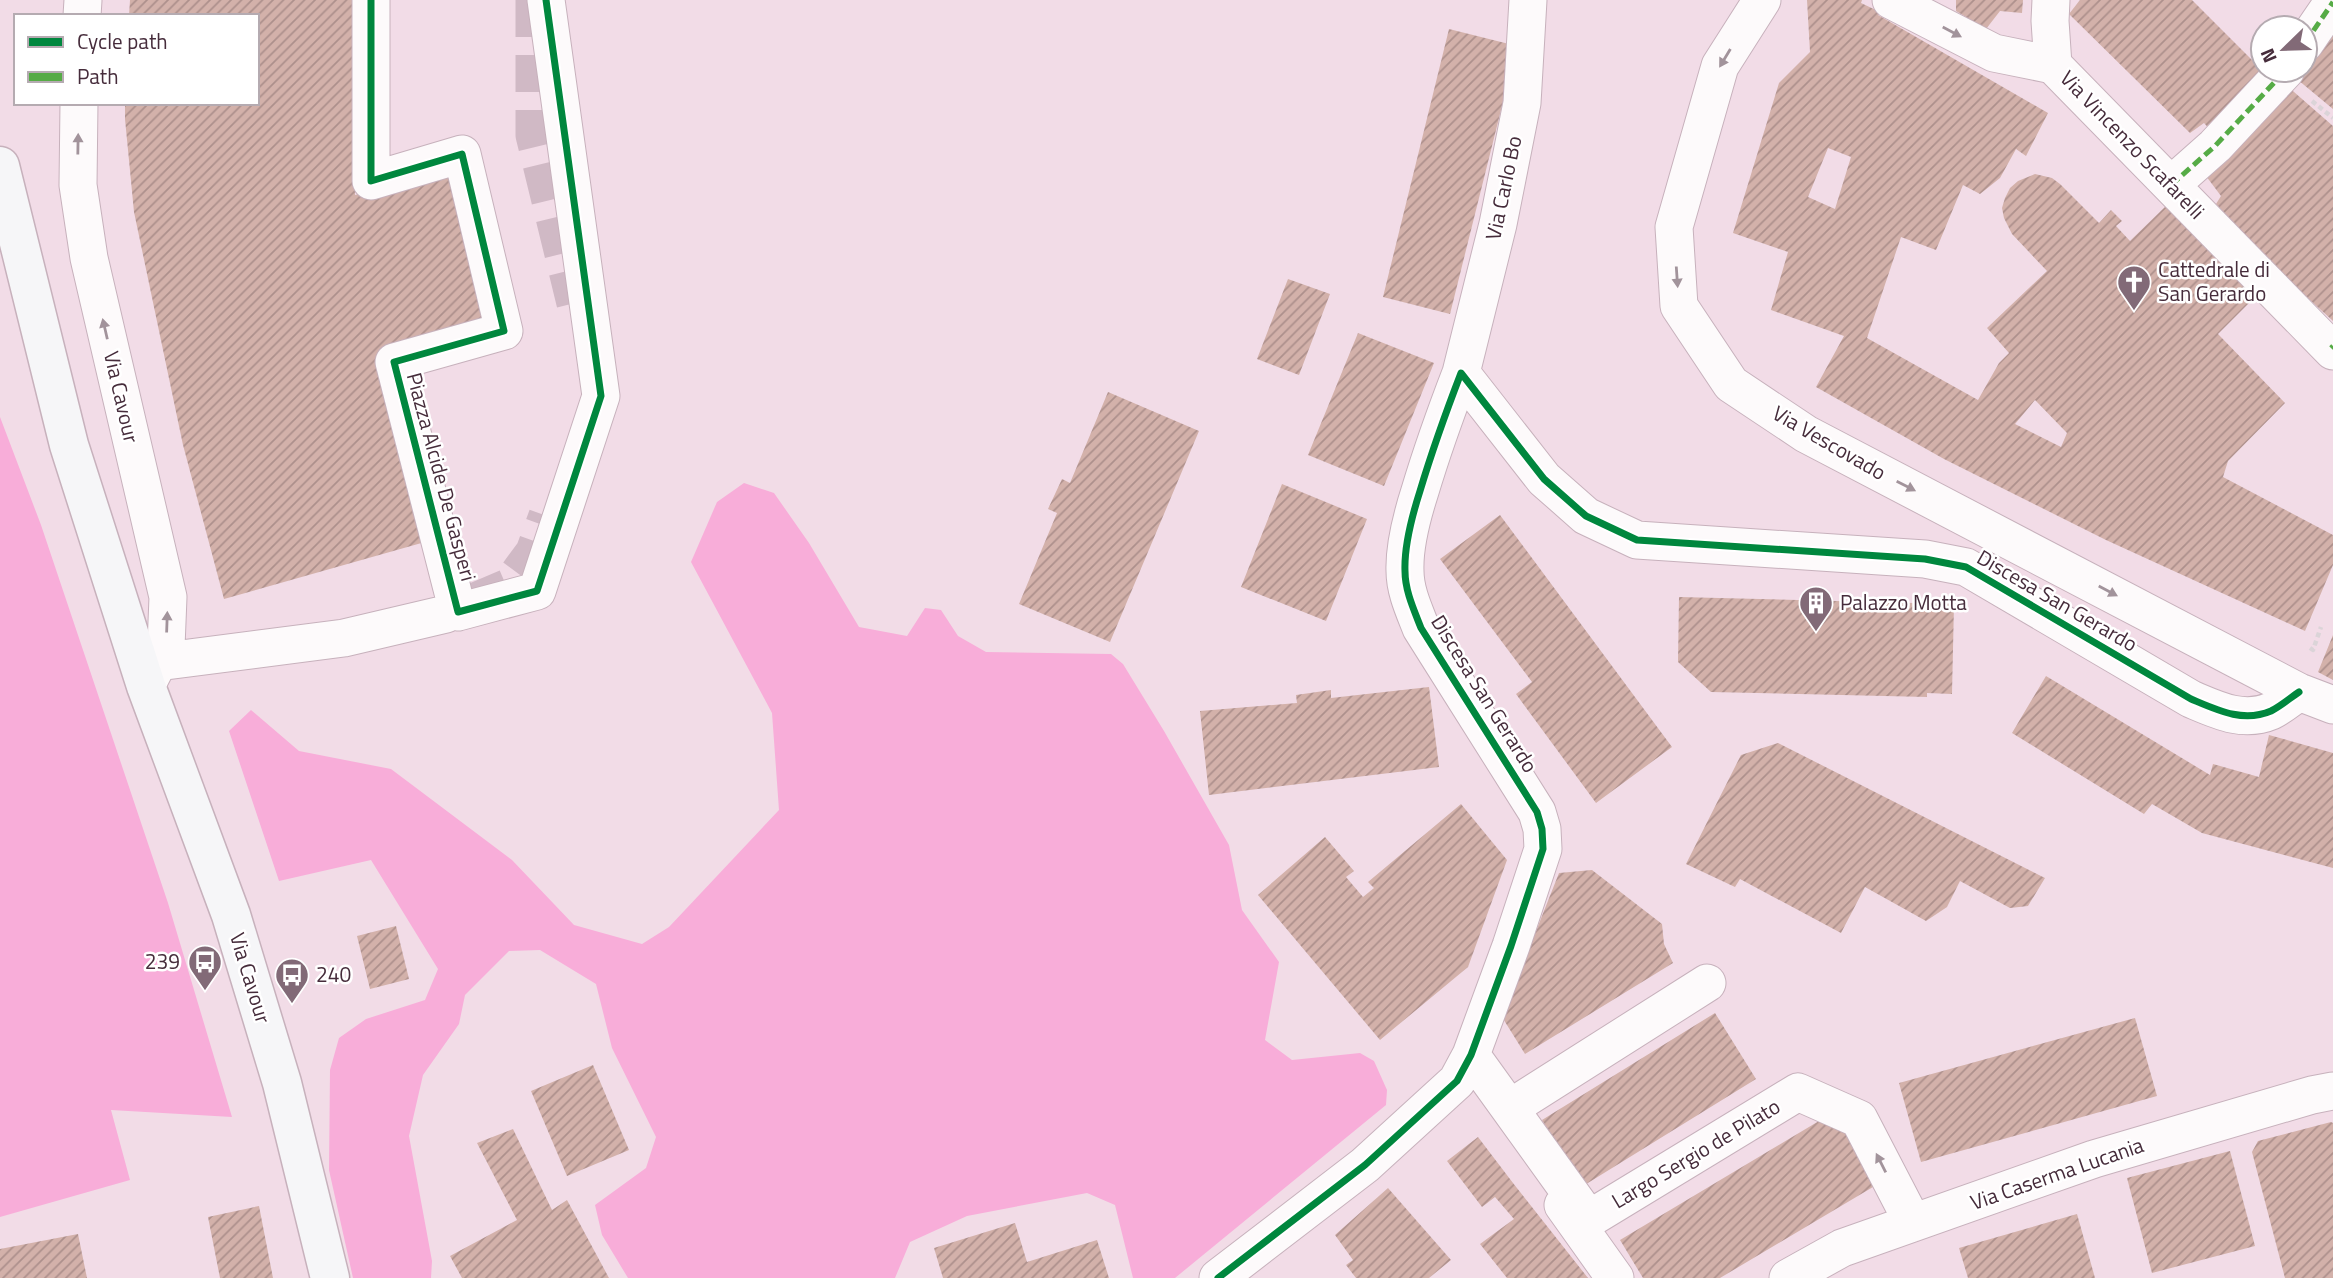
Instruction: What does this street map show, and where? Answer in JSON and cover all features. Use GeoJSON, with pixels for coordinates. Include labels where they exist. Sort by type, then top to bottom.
{"type":"FeatureCollection","features":[{"type":"Feature","properties":{"kind":"main road","name":"Via Cavour"},"geometry":{"type":"LineString","coordinates":[[0,166],[69,445],[152,674],[231,915],[282,1083],[330,1278]]}},
{"type":"Feature","properties":{"kind":"street","name":"Piazza Alcide De Gasperi"},"geometry":{"type":"LineString","coordinates":[[371,0],[371,181],[462,153],[504,331],[394,362],[458,612],[537,591],[601,396],[546,0]]}},
{"type":"Feature","properties":{"kind":"street","name":"Via Carlo Bo"},"geometry":{"type":"LineString","coordinates":[[1461,373],[1498,224],[1522,103],[1528,0]]}},
{"type":"Feature","properties":{"kind":"street","name":"Via Vescovado"},"geometry":{"type":"LineString","coordinates":[[1762,0],[1720,66],[1674,227],[1679,306],[1731,384],[1806,434],[2299,692],[2333,705]]}},
{"type":"Feature","properties":{"kind":"street","name":"Via Vincenzo Scafarelli"},"geometry":{"type":"LineString","coordinates":[[1891,0],[1994,53],[2053,65],[2332,348]]}},
{"type":"Feature","properties":{"kind":"street"},"geometry":{"type":"LineString","coordinates":[[2051,0],[2053,65]]}},
{"type":"Feature","properties":{"kind":"street"},"geometry":{"type":"LineString","coordinates":[[2319,22],[2333,2]]}},
{"type":"Feature","properties":{"kind":"street"},"geometry":{"type":"LineString","coordinates":[[2171,185],[2215,146],[2273,84]]}},
{"type":"Feature","properties":{"kind":"street","name":"Via Cavour"},"geometry":{"type":"LineString","coordinates":[[79,105],[78,185],[89,258],[168,597],[166,647],[152,674]]}},
{"type":"Feature","properties":{"kind":"street","name":"Discesa San Gerardo"},"geometry":{"type":"LineString","coordinates":[[1461,373],[1544,479],[1586,516],[1637,540],[1925,559],[1966,567],[2191,699],[2225,713],[2246,717],[2271,710],[2299,692]]}},
{"type":"Feature","properties":{"kind":"street","name":"Discesa San Gerardo"},"geometry":{"type":"LineString","coordinates":[[1218,1278],[1365,1165],[1457,1081],[1468,1061],[1511,947],[1543,849],[1542,829],[1536,812],[1420,628],[1410,600],[1405,572],[1407,544],[1414,511],[1435,440],[1461,373]]}},
{"type":"Feature","properties":{"kind":"street"},"geometry":{"type":"LineString","coordinates":[[152,674],[344,638],[446,614]]}},
{"type":"Feature","properties":{"kind":"street"},"geometry":{"type":"LineString","coordinates":[[1510,1108],[1707,983]]}},
{"type":"Feature","properties":{"kind":"street"},"geometry":{"type":"LineString","coordinates":[[1468,1061],[1615,1278]]}},
{"type":"Feature","properties":{"kind":"street","name":"Largo Sergio de Pilato"},"geometry":{"type":"LineString","coordinates":[[1468,1061],[1510,1108],[1589,1219],[1798,1092],[1859,1119],[1913,1223]]}},
{"type":"Feature","properties":{"kind":"street","name":"Via Caserma Lucania"},"geometry":{"type":"LineString","coordinates":[[1788,1278],[1842,1248],[2094,1159],[2333,1091]]}},
{"type":"Feature","properties":{"kind":"path"},"geometry":{"type":"LineString","coordinates":[[2312,650],[2321,627]]}},
{"type":"Feature","properties":{"kind":"shaded area"},"geometry":{"type":"Polygon","coordinates":[[[0,417],[41,525],[168,903],[232,1117],[111,1110],[130,1180],[0,1217],[0,417]]]}},
{"type":"Feature","properties":{"kind":"shaded area"},"geometry":{"type":"Polygon","coordinates":[[[744,483],[774,493],[809,543],[859,627],[907,636],[925,608],[941,610],[958,636],[986,652],[1111,654],[1123,664],[1229,845],[1242,910],[1279,962],[1265,1040],[1292,1060],[1360,1053],[1374,1061],[1387,1090],[1386,1105],[1175,1278],[1133,1278],[1115,1205],[1087,1193],[967,1216],[910,1242],[895,1278],[628,1278],[602,1235],[595,1205],[646,1168],[656,1137],[612,1048],[596,984],[540,950],[509,951],[465,995],[459,1024],[423,1075],[409,1136],[432,1261],[431,1278],[353,1278],[329,1170],[330,1070],[339,1038],[366,1019],[425,1000],[438,969],[371,860],[279,881],[229,731],[251,710],[299,751],[391,769],[512,860],[574,925],[642,944],[669,927],[779,810],[772,713],[691,562],[717,502],[744,483]]]}},
{"type":"Feature","properties":{"kind":"building"},"geometry":{"type":"Polygon","coordinates":[[[130,0],[356,0],[355,195],[455,169],[494,317],[380,350],[425,542],[224,599],[183,445],[134,212],[125,105],[259,105],[259,14],[129,14],[130,0]]]}},
{"type":"Feature","properties":{"kind":"building"},"geometry":{"type":"Polygon","coordinates":[[[1807,0],[1862,0],[1861,3],[1880,12],[1878,15],[2048,113],[2026,156],[2016,149],[2000,178],[1980,194],[1963,185],[1936,250],[1901,237],[1867,338],[1978,400],[1999,363],[2009,353],[1987,328],[2047,271],[2012,234],[2002,208],[2010,188],[2018,181],[2035,174],[2052,178],[2060,184],[2099,223],[2111,210],[2122,221],[2116,226],[2130,241],[2168,204],[2255,297],[2218,334],[2285,403],[2228,461],[2223,477],[2333,535],[2333,565],[2305,631],[2106,540],[1944,459],[1816,387],[1844,336],[1771,310],[1788,252],[1733,233],[1779,83],[1810,52],[1807,0]],[[1828,148],[1808,197],[1835,209],[1851,157],[1828,148]],[[2035,400],[2015,424],[2061,447],[2067,433],[2035,400]]]}},
{"type":"Feature","properties":{"kind":"building"},"geometry":{"type":"Polygon","coordinates":[[[1956,0],[2023,0],[2022,13],[2000,11],[1986,29],[1956,11],[1956,0]]]}},
{"type":"Feature","properties":{"kind":"building"},"geometry":{"type":"Polygon","coordinates":[[[2080,0],[2192,0],[2249,57],[2249,84],[2264,84],[2214,134],[2204,123],[2190,133],[2069,14],[2080,0]]]}},
{"type":"Feature","properties":{"kind":"building"},"geometry":{"type":"Polygon","coordinates":[[[2333,22],[2333,109],[2303,84],[2319,84],[2319,40],[2333,22]]]}},
{"type":"Feature","properties":{"kind":"building"},"geometry":{"type":"Polygon","coordinates":[[[1449,29],[1517,46],[1450,314],[1383,297],[1449,29]]]}},
{"type":"Feature","properties":{"kind":"building"},"geometry":{"type":"Polygon","coordinates":[[[2286,85],[2333,126],[2333,321],[2274,267],[2216,204],[2221,196],[2203,172],[2286,85]]]}},
{"type":"Feature","properties":{"kind":"building"},"geometry":{"type":"Polygon","coordinates":[[[1288,279],[1330,294],[1299,375],[1257,359],[1288,279]]]}},
{"type":"Feature","properties":{"kind":"building"},"geometry":{"type":"Polygon","coordinates":[[[1358,333],[1434,363],[1384,486],[1308,455],[1358,333]]]}},
{"type":"Feature","properties":{"kind":"building"},"geometry":{"type":"Polygon","coordinates":[[[1108,392],[1199,431],[1110,642],[1019,604],[1057,513],[1048,509],[1062,479],[1070,483],[1108,392]]]}},
{"type":"Feature","properties":{"kind":"building"},"geometry":{"type":"Polygon","coordinates":[[[1282,484],[1367,519],[1326,621],[1241,587],[1282,484]]]}},
{"type":"Feature","properties":{"kind":"building"},"geometry":{"type":"Polygon","coordinates":[[[1500,515],[1672,747],[1596,803],[1516,694],[1532,682],[1440,559],[1500,515]]]}},
{"type":"Feature","properties":{"kind":"building","name":"Palazzo Motta"},"geometry":{"type":"Polygon","coordinates":[[[1679,597],[1954,604],[1952,694],[1927,693],[1927,697],[1711,692],[1678,662],[1679,597]]]}},
{"type":"Feature","properties":{"kind":"building"},"geometry":{"type":"Polygon","coordinates":[[[2333,635],[2333,680],[2318,672],[2333,635]]]}},
{"type":"Feature","properties":{"kind":"building"},"geometry":{"type":"Polygon","coordinates":[[[2046,676],[2210,775],[2213,764],[2259,777],[2269,735],[2333,753],[2333,868],[2202,833],[2152,804],[2144,814],[2012,733],[2046,676]]]}},
{"type":"Feature","properties":{"kind":"building"},"geometry":{"type":"Polygon","coordinates":[[[1429,687],[1439,767],[1209,795],[1200,711],[1297,703],[1296,695],[1331,690],[1331,698],[1429,687]]]}},
{"type":"Feature","properties":{"kind":"building"},"geometry":{"type":"Polygon","coordinates":[[[1778,743],[2045,878],[2028,906],[2010,908],[1960,881],[1947,907],[1926,921],[1865,887],[1841,933],[1740,879],[1735,887],[1686,864],[1741,755],[1778,743]]]}},
{"type":"Feature","properties":{"kind":"building"},"geometry":{"type":"Polygon","coordinates":[[[1461,804],[1507,860],[1468,967],[1380,1040],[1258,895],[1325,837],[1354,871],[1346,877],[1363,897],[1374,888],[1368,882],[1461,804]]]}},
{"type":"Feature","properties":{"kind":"building"},"geometry":{"type":"Polygon","coordinates":[[[1592,870],[1662,924],[1664,944],[1673,963],[1525,1054],[1502,1017],[1559,873],[1592,870]]]}},
{"type":"Feature","properties":{"kind":"building"},"geometry":{"type":"Polygon","coordinates":[[[396,926],[409,979],[370,989],[357,936],[396,926]]]}},
{"type":"Feature","properties":{"kind":"building"},"geometry":{"type":"Polygon","coordinates":[[[1715,1013],[1756,1079],[1583,1186],[1542,1120],[1715,1013]]]}},
{"type":"Feature","properties":{"kind":"building"},"geometry":{"type":"Polygon","coordinates":[[[2135,1018],[2157,1096],[1921,1162],[1899,1083],[2135,1018]]]}},
{"type":"Feature","properties":{"kind":"building"},"geometry":{"type":"Polygon","coordinates":[[[593,1065],[629,1150],[567,1176],[531,1091],[593,1065]]]}},
{"type":"Feature","properties":{"kind":"building"},"geometry":{"type":"Polygon","coordinates":[[[1834,1112],[1878,1184],[1720,1278],[1643,1278],[1620,1240],[1834,1112]]]}},
{"type":"Feature","properties":{"kind":"building"},"geometry":{"type":"Polygon","coordinates":[[[2331,1122],[2333,1278],[2285,1278],[2252,1152],[2258,1141],[2331,1122]]]}},
{"type":"Feature","properties":{"kind":"building"},"geometry":{"type":"Polygon","coordinates":[[[513,1129],[552,1210],[567,1200],[609,1278],[462,1278],[450,1256],[517,1220],[477,1143],[513,1129]]]}},
{"type":"Feature","properties":{"kind":"building"},"geometry":{"type":"Polygon","coordinates":[[[1478,1137],[1588,1278],[1507,1278],[1480,1244],[1514,1219],[1495,1197],[1482,1207],[1447,1161],[1478,1137]]]}},
{"type":"Feature","properties":{"kind":"building"},"geometry":{"type":"Polygon","coordinates":[[[2230,1151],[2255,1246],[2152,1273],[2127,1178],[2230,1151]]]}},
{"type":"Feature","properties":{"kind":"building"},"geometry":{"type":"Polygon","coordinates":[[[1388,1188],[1451,1260],[1429,1278],[1356,1278],[1346,1265],[1353,1260],[1335,1235],[1388,1188]]]}},
{"type":"Feature","properties":{"kind":"building"},"geometry":{"type":"Polygon","coordinates":[[[259,1206],[273,1278],[220,1278],[208,1217],[259,1206]]]}},
{"type":"Feature","properties":{"kind":"building"},"geometry":{"type":"Polygon","coordinates":[[[2077,1214],[2095,1278],[1968,1278],[1959,1248],[2077,1214]]]}},
{"type":"Feature","properties":{"kind":"building"},"geometry":{"type":"Polygon","coordinates":[[[1015,1223],[1027,1262],[1097,1240],[1109,1278],[943,1278],[934,1248],[1015,1223]]]}},
{"type":"Feature","properties":{"kind":"building"},"geometry":{"type":"Polygon","coordinates":[[[78,1234],[87,1278],[0,1278],[0,1249],[78,1234]]]}},
{"type":"Feature","properties":{"kind":"tunnel"},"geometry":{"type":"LineString","coordinates":[[534,0],[534,135],[575,303]]}},
{"type":"Feature","properties":{"kind":"tunnel"},"geometry":{"type":"LineString","coordinates":[[473,602],[508,587],[534,552],[547,516]]}},
{"type":"Feature","properties":{"kind":"marked path"},"geometry":{"type":"LineString","coordinates":[[2319,22],[2333,2]]}},
{"type":"Feature","properties":{"kind":"marked path"},"geometry":{"type":"LineString","coordinates":[[2171,185],[2215,146],[2273,84]]}},
{"type":"Feature","properties":{"kind":"cycle path"},"geometry":{"type":"LineString","coordinates":[[371,0],[371,181],[462,154],[504,331],[394,362],[458,612],[537,591],[601,396],[546,0]]}},
{"type":"Feature","properties":{"kind":"cycle path"},"geometry":{"type":"LineString","coordinates":[[1218,1278],[1365,1165],[1457,1081],[1471,1055],[1543,849],[1542,829],[1537,812],[1421,628],[1405,578],[1411,520],[1461,373],[1544,479],[1586,516],[1637,540],[1925,559],[1966,567],[2191,699],[2211,707],[2230,714],[2250,716],[2271,711],[2299,692]]}},
{"type":"Feature","properties":{"kind":"place","name":"Cattedrale di San Gerardo"},"geometry":{"type":"Point","coordinates":[2134,312]}},
{"type":"Feature","properties":{"kind":"place","name":"Palazzo Motta"},"geometry":{"type":"Point","coordinates":[1816,633]}},
{"type":"Feature","properties":{"kind":"place","name":"239"},"geometry":{"type":"Point","coordinates":[205,992]}},
{"type":"Feature","properties":{"kind":"place","name":"240"},"geometry":{"type":"Point","coordinates":[292,1005]}}]}
